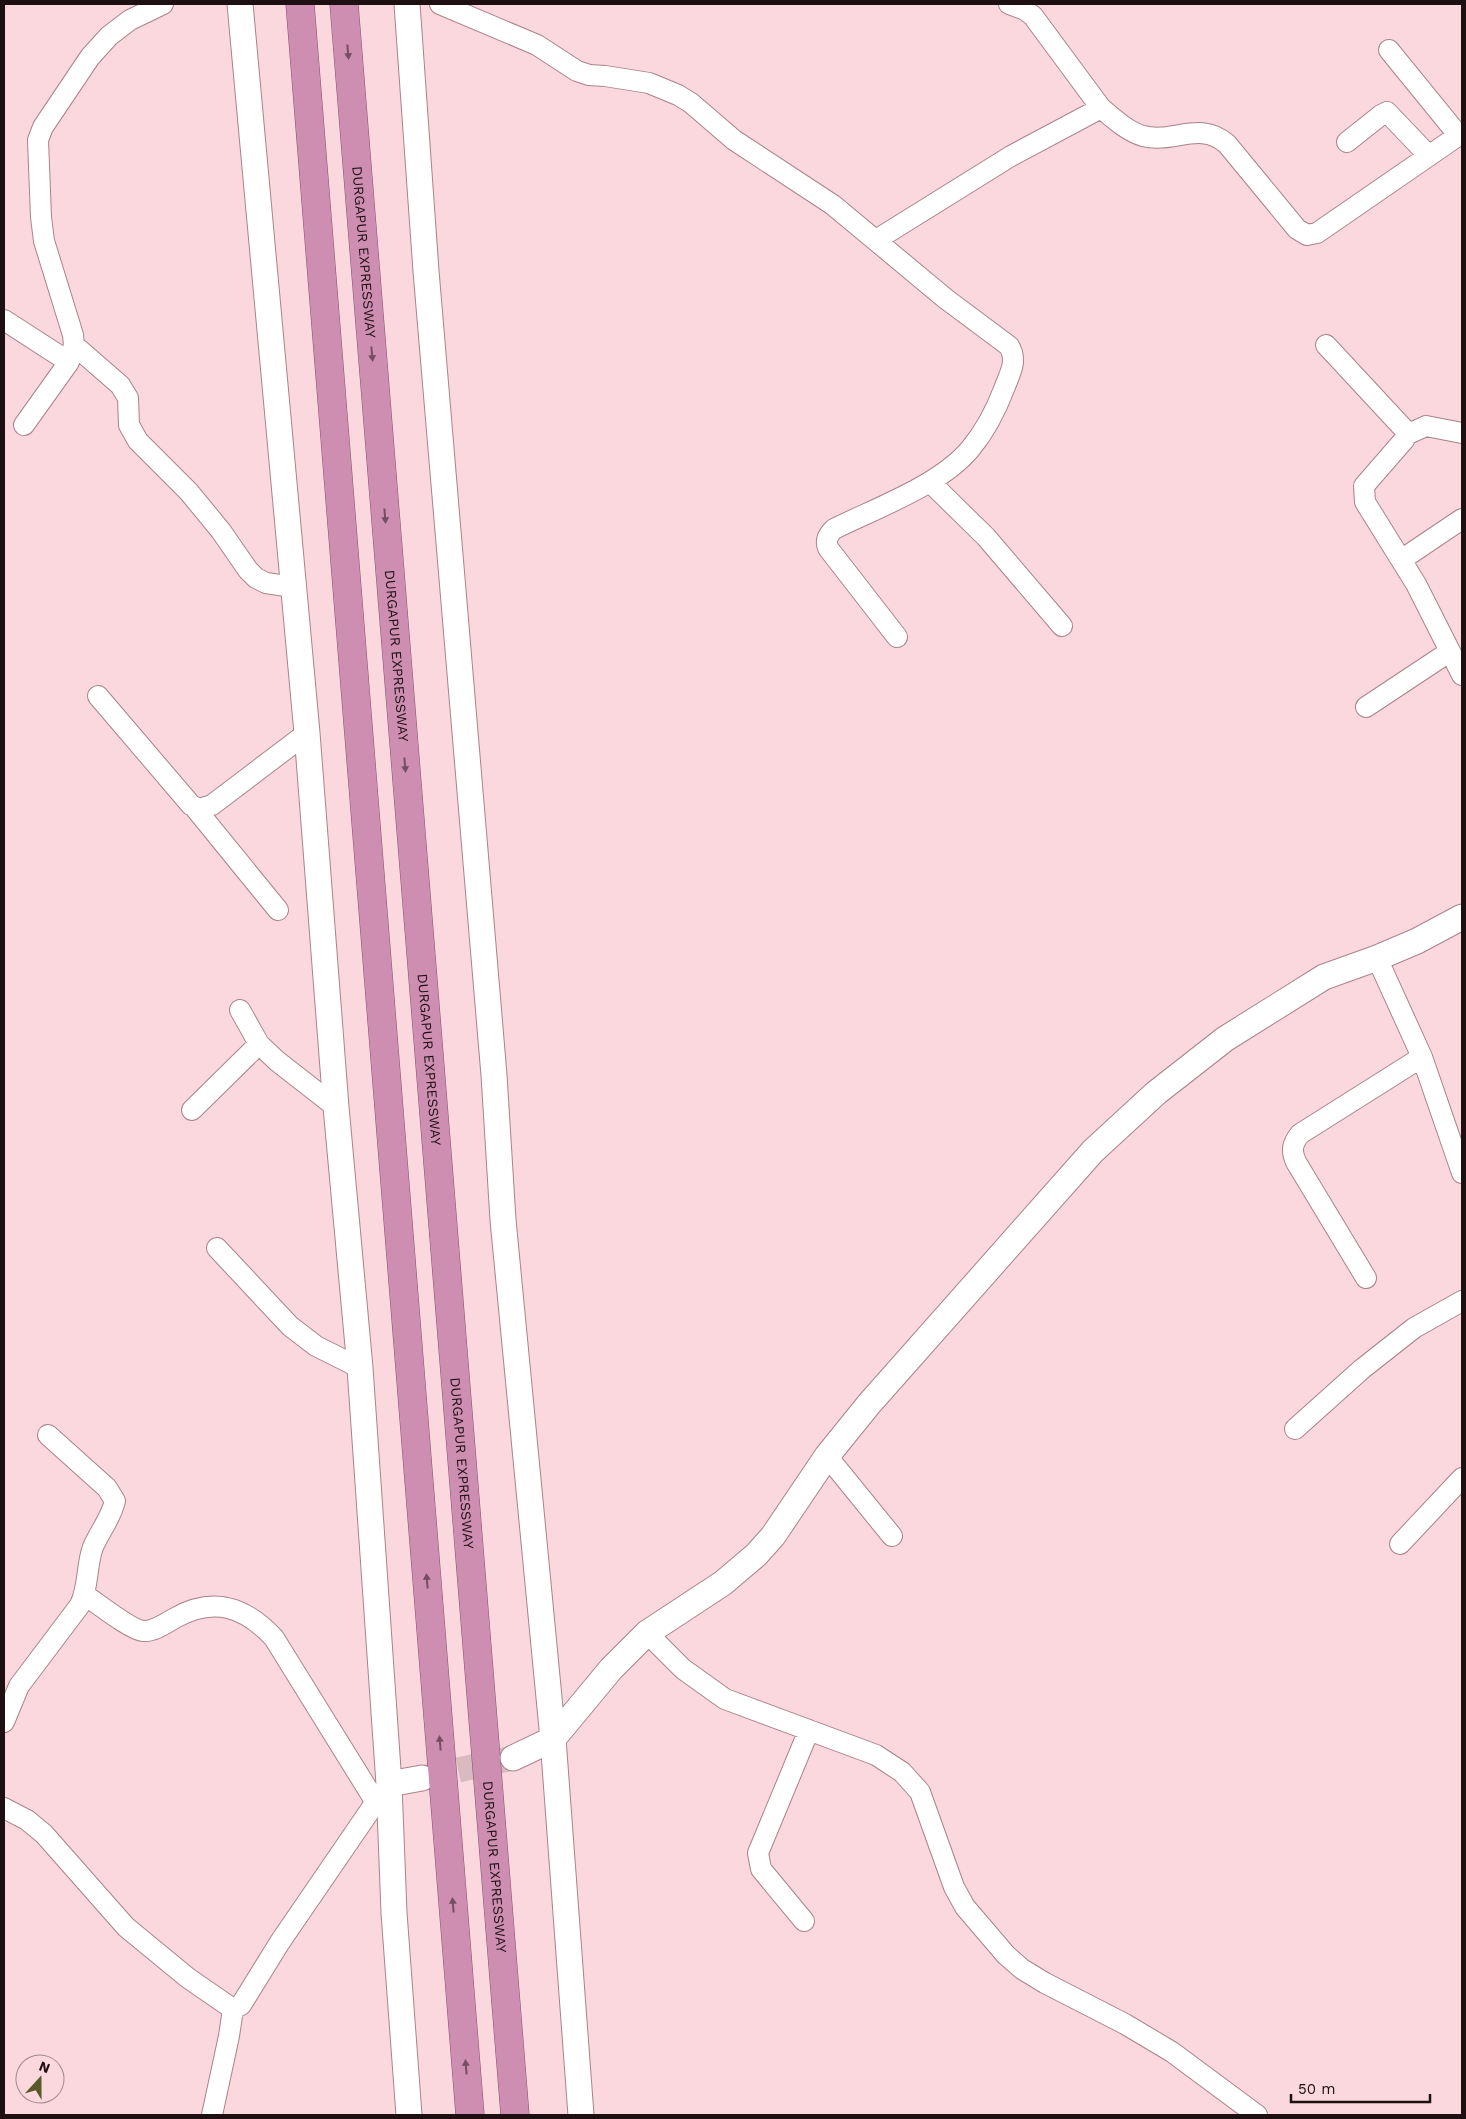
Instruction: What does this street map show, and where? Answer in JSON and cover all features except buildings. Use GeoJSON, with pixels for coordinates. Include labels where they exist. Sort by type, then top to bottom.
{"type":"FeatureCollection","features":[{"type":"Feature","properties":{"kind":"highway"},"geometry":{"type":"LineString","coordinates":[[300,4],[470,2115]]}},
{"type":"Feature","properties":{"kind":"highway","name":"DURGAPUR EXPRESSWAY"},"geometry":{"type":"LineString","coordinates":[[344,4],[515,2115]]}},
{"type":"Feature","properties":{"kind":"street"},"geometry":{"type":"LineString","coordinates":[[24,425],[71,354],[73,335],[44,241],[41,217],[38,140],[43,127],[90,57],[109,36],[130,20],[163,4]]}},
{"type":"Feature","properties":{"kind":"street"},"geometry":{"type":"LineString","coordinates":[[240,4],[307,733],[336,1106],[360,1368],[382,1792],[395,1923],[408,2115]]}},
{"type":"Feature","properties":{"kind":"street"},"geometry":{"type":"LineString","coordinates":[[407,4],[426,271],[493,1065],[503,1220],[553,1739],[581,2115]]}},
{"type":"Feature","properties":{"kind":"street"},"geometry":{"type":"LineString","coordinates":[[440,4],[537,45],[577,71],[589,75],[649,83],[678,95],[691,103],[734,140],[833,205],[946,299],[1009,346],[1014,354],[1014,362],[998,404],[982,433],[970,449],[955,464],[930,482],[834,529],[827,539],[828,548],[897,637]]}},
{"type":"Feature","properties":{"kind":"street"},"geometry":{"type":"LineString","coordinates":[[1022,6],[1038,23],[1101,108],[1119,123],[1145,136],[1203,132],[1218,136],[1227,144],[1296,229],[1307,235],[1317,233],[1461,134],[1389,50]]}},
{"type":"Feature","properties":{"kind":"street"},"geometry":{"type":"LineString","coordinates":[[876,240],[1011,156],[1101,108]]}},
{"type":"Feature","properties":{"kind":"street"},"geometry":{"type":"LineString","coordinates":[[1346,142],[1380,115],[1387,112],[1429,156]]}},
{"type":"Feature","properties":{"kind":"street"},"geometry":{"type":"LineString","coordinates":[[4,320],[71,354],[120,385],[128,398],[129,425],[138,441],[190,492],[221,531],[248,570],[256,578],[266,583],[293,587]]}},
{"type":"Feature","properties":{"kind":"street"},"geometry":{"type":"LineString","coordinates":[[1326,345],[1396,419],[1406,435]]}},
{"type":"Feature","properties":{"kind":"street"},"geometry":{"type":"LineString","coordinates":[[1462,434],[1426,426],[1406,435],[1400,446],[1370,478],[1364,486],[1363,492],[1369,511],[1416,584],[1462,675]]}},
{"type":"Feature","properties":{"kind":"street"},"geometry":{"type":"LineString","coordinates":[[930,482],[992,543],[1062,626]]}},
{"type":"Feature","properties":{"kind":"street"},"geometry":{"type":"LineString","coordinates":[[1401,560],[1462,519]]}},
{"type":"Feature","properties":{"kind":"street"},"geometry":{"type":"LineString","coordinates":[[1366,707],[1449,652]]}},
{"type":"Feature","properties":{"kind":"street"},"geometry":{"type":"LineString","coordinates":[[98,696],[195,808],[278,910]]}},
{"type":"Feature","properties":{"kind":"street"},"geometry":{"type":"LineString","coordinates":[[195,808],[199,809],[212,805],[307,733]]}},
{"type":"Feature","properties":{"kind":"street"},"geometry":{"type":"LineString","coordinates":[[513,1758],[553,1739],[611,1668],[647,1633],[723,1583],[756,1555],[773,1536],[828,1456],[869,1404],[1033,1217],[1093,1151],[1124,1121],[1156,1093],[1225,1039],[1324,977],[1425,938],[1462,917]]}},
{"type":"Feature","properties":{"kind":"street"},"geometry":{"type":"LineString","coordinates":[[1377,958],[1422,1057],[1462,1173]]}},
{"type":"Feature","properties":{"kind":"street"},"geometry":{"type":"LineString","coordinates":[[240,1010],[260,1044],[277,1061],[336,1106]]}},
{"type":"Feature","properties":{"kind":"street"},"geometry":{"type":"LineString","coordinates":[[192,1110],[260,1044]]}},
{"type":"Feature","properties":{"kind":"street"},"geometry":{"type":"LineString","coordinates":[[1366,1278],[1296,1162],[1292,1153],[1293,1147],[1300,1134],[1422,1057]]}},
{"type":"Feature","properties":{"kind":"street"},"geometry":{"type":"LineString","coordinates":[[217,1248],[290,1326],[316,1346],[360,1368]]}},
{"type":"Feature","properties":{"kind":"street"},"geometry":{"type":"LineString","coordinates":[[1295,1429],[1362,1369],[1414,1328],[1462,1301]]}},
{"type":"Feature","properties":{"kind":"street"},"geometry":{"type":"LineString","coordinates":[[4,1722],[19,1686],[85,1595],[90,1556],[115,1501],[107,1488],[48,1435]]}},
{"type":"Feature","properties":{"kind":"street"},"geometry":{"type":"LineString","coordinates":[[828,1456],[892,1536]]}},
{"type":"Feature","properties":{"kind":"street"},"geometry":{"type":"LineString","coordinates":[[1400,1544],[1462,1478]]}},
{"type":"Feature","properties":{"kind":"street"},"geometry":{"type":"LineString","coordinates":[[85,1595],[130,1626],[143,1631],[151,1631],[185,1612],[197,1609],[230,1608],[241,1611],[253,1618],[274,1638],[382,1792]]}},
{"type":"Feature","properties":{"kind":"street"},"geometry":{"type":"LineString","coordinates":[[647,1633],[683,1669],[718,1695],[876,1755],[891,1764],[913,1782],[920,1792],[954,1887],[965,1907],[1006,1955],[1022,1969],[1045,1983],[1151,2039],[1257,2115]]}},
{"type":"Feature","properties":{"kind":"street"},"geometry":{"type":"LineString","coordinates":[[804,1921],[761,1869],[758,1854],[809,1730]]}},
{"type":"Feature","properties":{"kind":"street"},"geometry":{"type":"LineString","coordinates":[[233,2009],[241,2005],[253,1983],[382,1792],[422,1778]]}},
{"type":"Feature","properties":{"kind":"street"},"geometry":{"type":"LineString","coordinates":[[4,1808],[27,1820],[44,1834],[126,1928],[188,1978],[233,2009]]}},
{"type":"Feature","properties":{"kind":"street"},"geometry":{"type":"LineString","coordinates":[[212,2115],[230,2036],[233,2009]]}},
{"type":"Feature","properties":{"kind":"tunnel"},"geometry":{"type":"LineString","coordinates":[[422,1778],[513,1758]]}}]}
